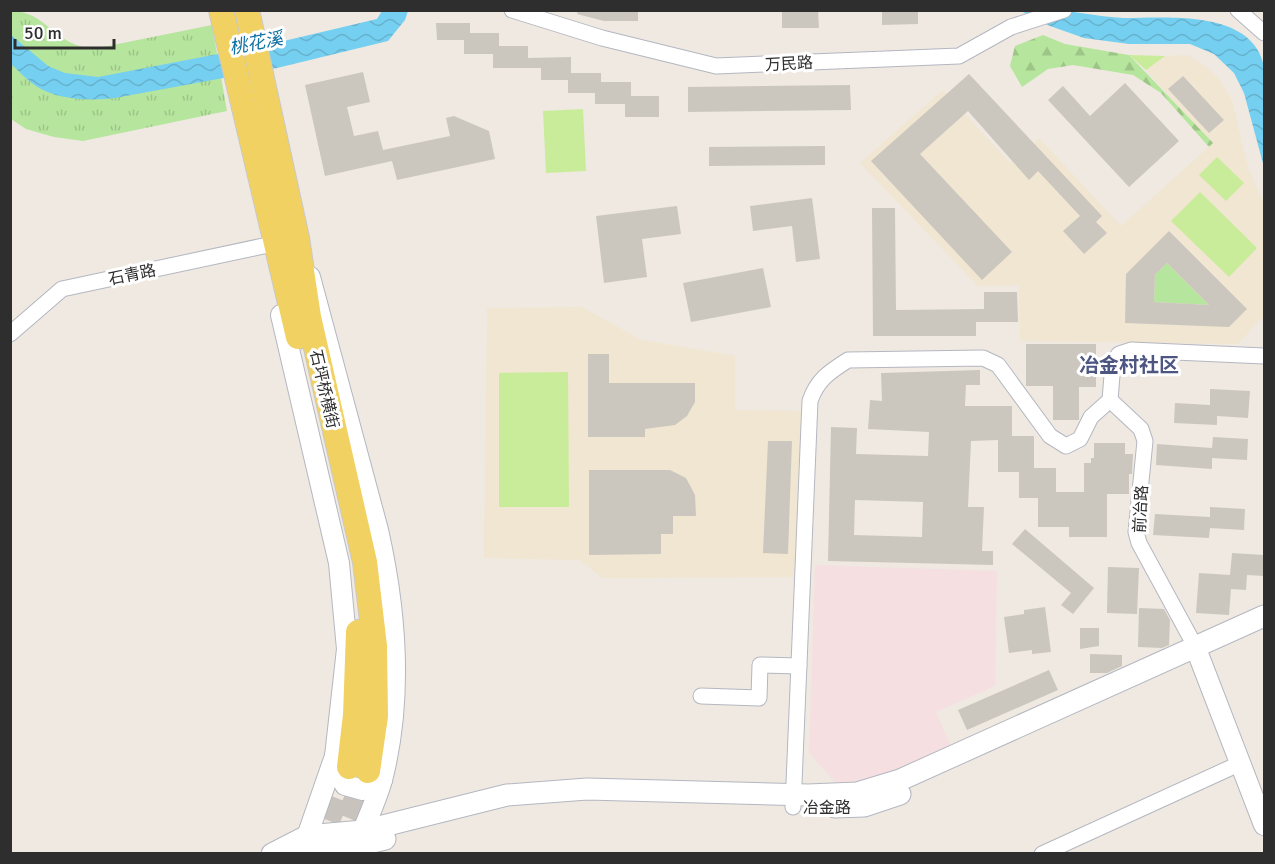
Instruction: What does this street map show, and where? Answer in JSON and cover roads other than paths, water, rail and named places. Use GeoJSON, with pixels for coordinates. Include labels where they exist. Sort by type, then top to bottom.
{"type":"FeatureCollection","features":[{"type":"Feature","properties":{"kind":"main road","name":"石坪桥横街"},"geometry":{"type":"LineString","coordinates":[[221,10],[237,88],[352,562],[360,644],[358,769]]}},
{"type":"Feature","properties":{"kind":"main road","name":"石坪桥横街"},"geometry":{"type":"LineString","coordinates":[[247,10],[297,238],[309,317],[365,562],[375,646],[376,716],[358,769]]}},
{"type":"Feature","properties":{"kind":"main road","name":"冶金路"},"geometry":{"type":"LineString","coordinates":[[272,854],[357,844],[512,806],[590,801],[794,801],[864,806],[905,793],[1198,652],[1264,616]]}},
{"type":"Feature","properties":{"kind":"main road","name":"冶金路"},"geometry":{"type":"LineString","coordinates":[[1198,652],[1264,630]]}},
{"type":"Feature","properties":{"kind":"street","name":"万民路"},"geometry":{"type":"LineString","coordinates":[[512,10],[602,38],[716,66],[959,56],[1011,27],[1064,10]]}},
{"type":"Feature","properties":{"kind":"street"},"geometry":{"type":"LineString","coordinates":[[1238,10],[1264,33]]}},
{"type":"Feature","properties":{"kind":"street"},"geometry":{"type":"LineString","coordinates":[[267,208],[272,280],[339,563],[358,769],[357,844]]}},
{"type":"Feature","properties":{"kind":"street","name":"石青路"},"geometry":{"type":"LineString","coordinates":[[10,334],[62,289],[268,245]]}},
{"type":"Feature","properties":{"kind":"street"},"geometry":{"type":"LineString","coordinates":[[794,801],[810,401],[815,386],[830,371],[848,360],[984,358],[998,365],[1050,436],[1066,446],[1080,439],[1091,417],[1110,400],[1113,363],[1119,354],[1131,350],[1264,356]]}},
{"type":"Feature","properties":{"kind":"street","name":"前冶路"},"geometry":{"type":"LineString","coordinates":[[1110,400],[1141,429],[1145,441],[1136,532],[1139,543],[1198,652],[1264,825]]}},
{"type":"Feature","properties":{"kind":"street"},"geometry":{"type":"LineString","coordinates":[[701,696],[759,698],[760,665],[799,666]]}},
{"type":"Feature","properties":{"kind":"street"},"geometry":{"type":"LineString","coordinates":[[1042,854],[1068,848],[1241,763]]}},
{"type":"Feature","properties":{"kind":"street"},"geometry":{"type":"LineString","coordinates":[[302,849],[358,769]]}},
{"type":"Feature","properties":{"kind":"water"},"geometry":{"type":"Polygon","coordinates":[[[1046,9],[1124,18],[1184,18],[1226,26],[1243,34],[1256,48],[1265,69],[1264,167],[1244,93],[1234,73],[1214,54],[1190,44],[1129,44],[1084,38],[1050,26],[1021,11],[1046,9]]]}},
{"type":"Feature","properties":{"kind":"water"},"geometry":{"type":"Polygon","coordinates":[[[382,11],[408,11],[405,20],[388,41],[277,68],[115,98],[64,97],[44,91],[11,64],[11,35],[48,66],[65,73],[98,77],[271,44],[377,19],[382,11]]]}},
{"type":"Feature","properties":{"kind":"tunnel"},"geometry":{"type":"LineString","coordinates":[[315,854],[349,767]]}},
{"type":"Feature","properties":{"kind":"tunnel"},"geometry":{"type":"LineString","coordinates":[[334,851],[368,771]]}},
{"type":"Feature","properties":{"kind":"district","name":"冶金村社区"},"geometry":{"type":"Point","coordinates":[1129,365]}},
{"type":"Feature","properties":{"kind":"water label","name":"桃花溪"},"geometry":{"type":"Point","coordinates":[256,43]}}]}
